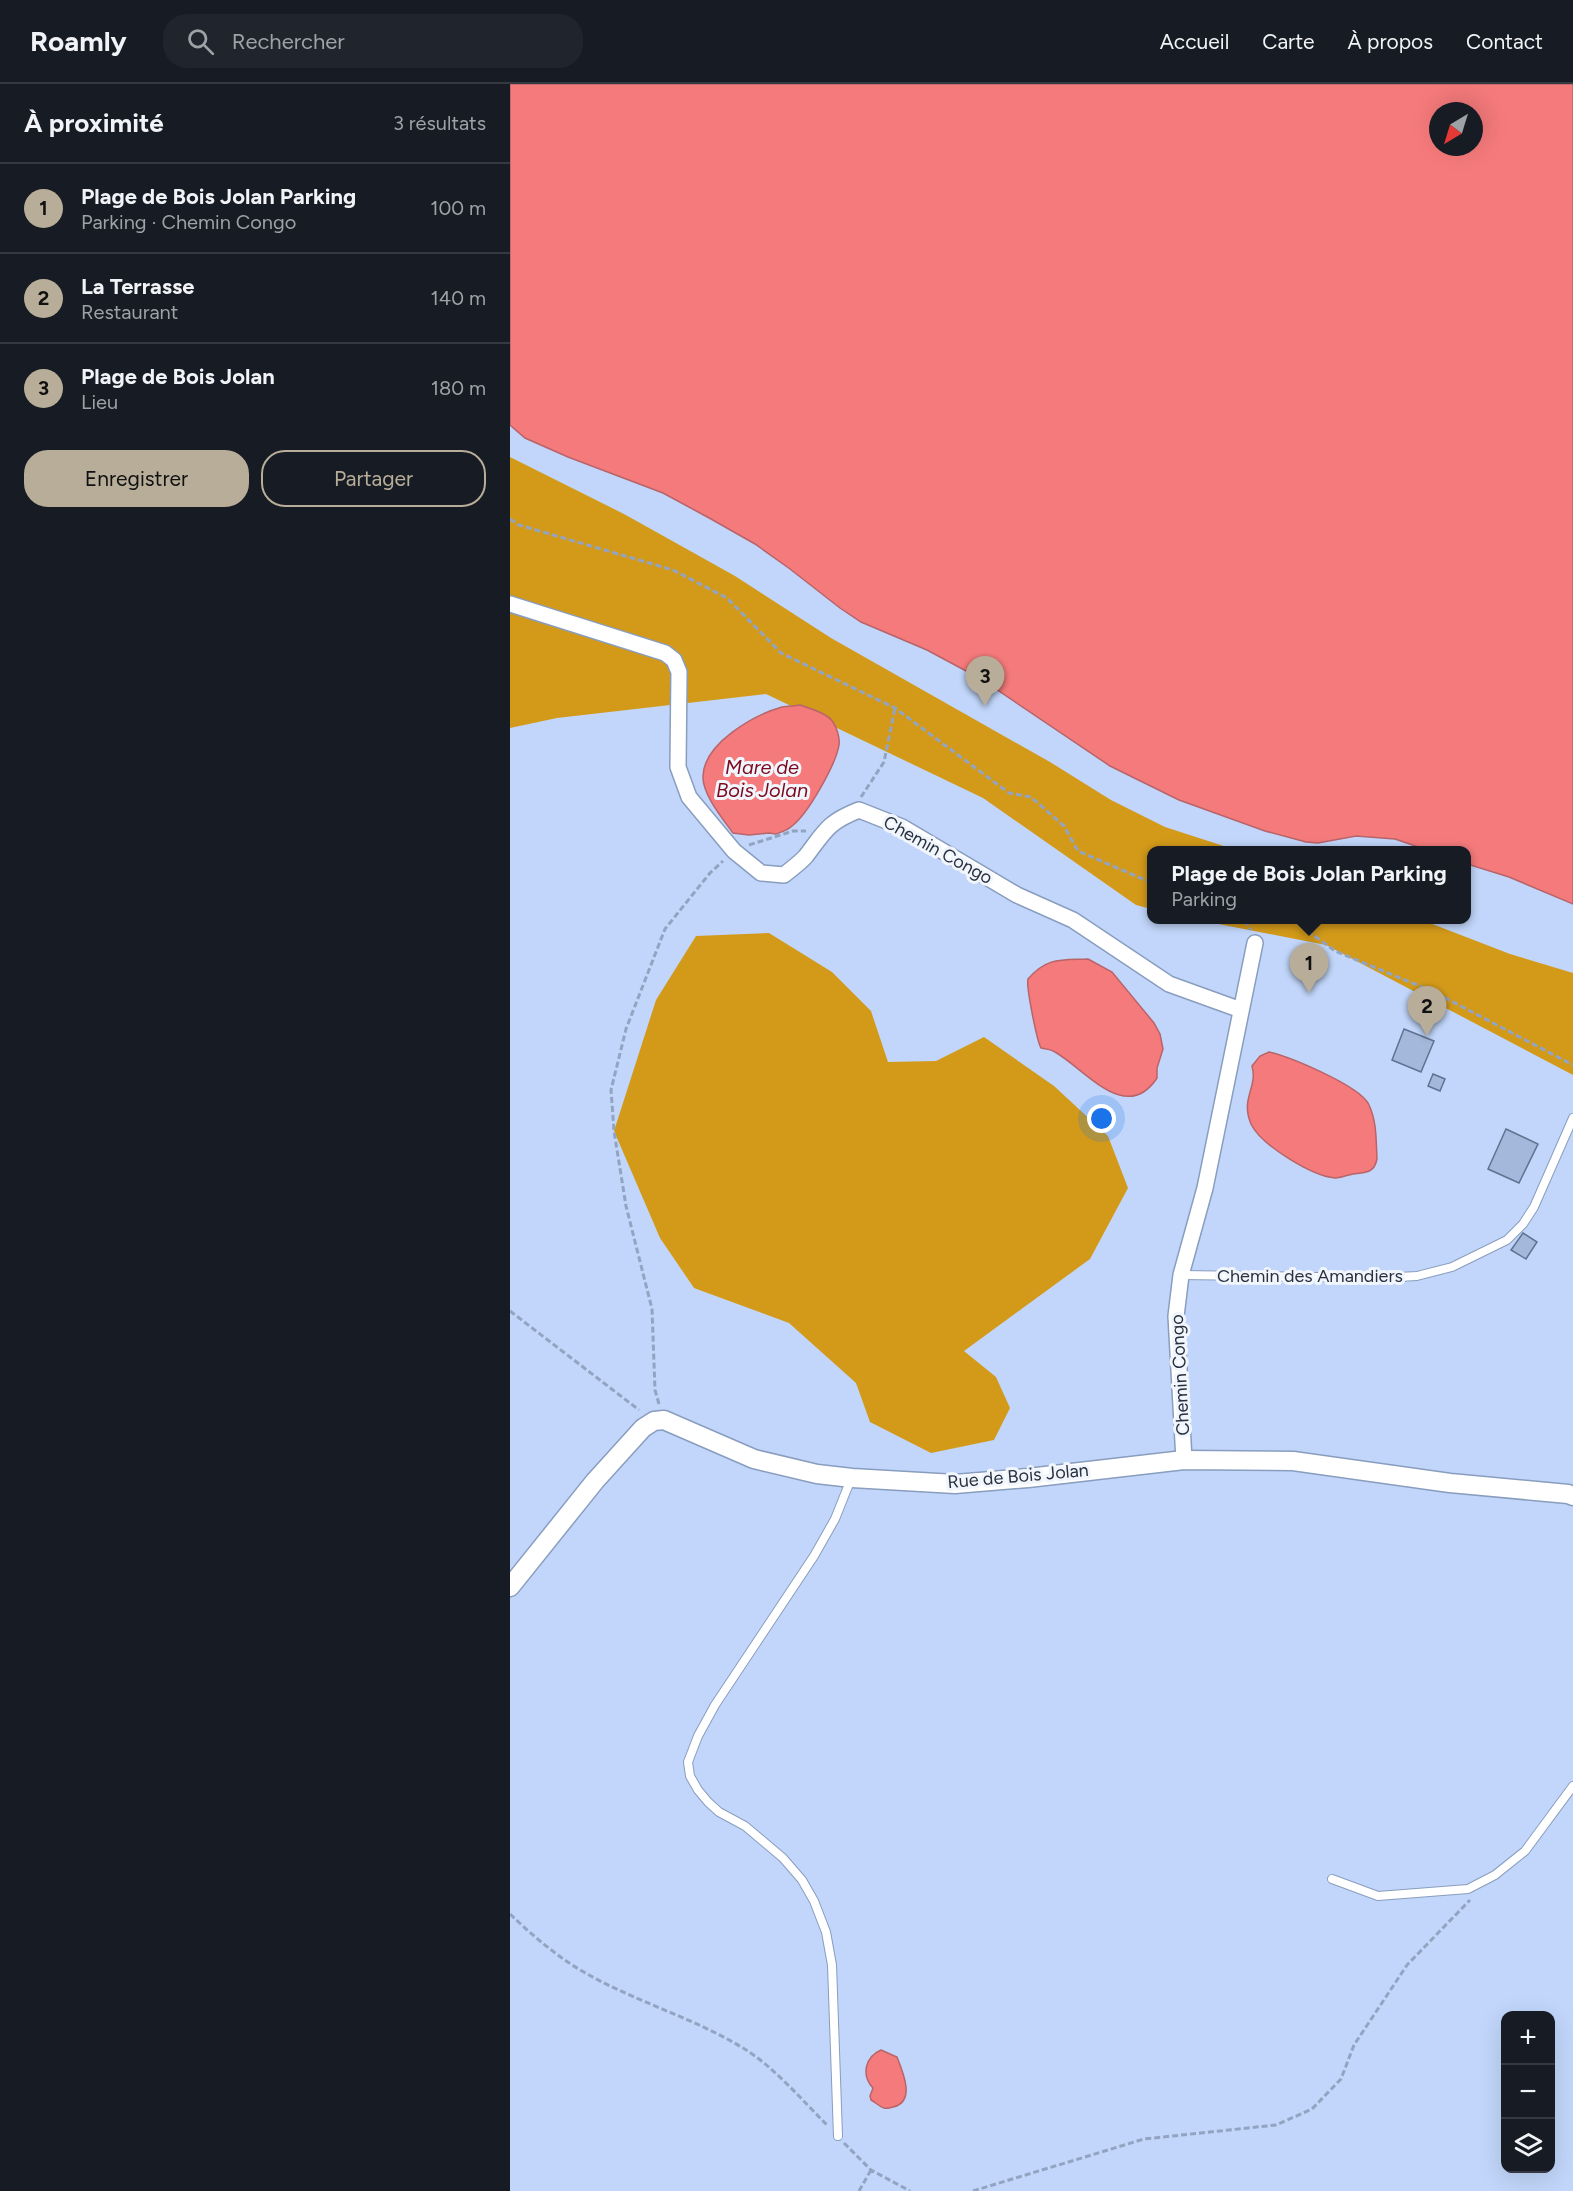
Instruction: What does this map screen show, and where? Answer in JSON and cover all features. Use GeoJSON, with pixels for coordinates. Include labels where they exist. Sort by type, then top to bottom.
{"type":"FeatureCollection","features":[{"type":"Feature","properties":{"kind":"street"},"geometry":{"type":"LineString","coordinates":[[510,604],[665,653],[674,660],[679,672],[678,767],[689,797],[734,851],[761,873],[784,875],[805,858],[822,832],[842,816],[860,810]]}},
{"type":"Feature","properties":{"kind":"street","name":"Chemin Congo"},"geometry":{"type":"LineString","coordinates":[[860,810],[902,827],[1017,895],[1073,920],[1169,984],[1241,1010]]}},
{"type":"Feature","properties":{"kind":"street","name":"Chemin Congo"},"geometry":{"type":"LineString","coordinates":[[1185,1460],[1176,1316],[1181,1275],[1205,1188],[1255,943]]}},
{"type":"Feature","properties":{"kind":"street"},"geometry":{"type":"LineString","coordinates":[[510,1587],[595,1481],[643,1428],[659,1420]]}},
{"type":"Feature","properties":{"kind":"street","name":"Rue de Bois Jolan"},"geometry":{"type":"LineString","coordinates":[[659,1420],[754,1459],[817,1474],[852,1478],[955,1484],[1185,1460],[1293,1461],[1450,1483],[1573,1496]]}},
{"type":"Feature","properties":{"kind":"lane","name":"Chemin des Amandiers"},"geometry":{"type":"LineString","coordinates":[[1181,1275],[1380,1278],[1417,1276],[1452,1267],[1507,1240],[1522,1224],[1534,1207],[1573,1118]]}},
{"type":"Feature","properties":{"kind":"lane"},"geometry":{"type":"LineString","coordinates":[[838,2136],[831,1965],[826,1932],[802,1880],[783,1858],[746,1826],[719,1812],[708,1802],[690,1776],[688,1762],[698,1736],[715,1705],[814,1556],[835,1519],[852,1478]]}},
{"type":"Feature","properties":{"kind":"lane"},"geometry":{"type":"LineString","coordinates":[[1332,1879],[1378,1896],[1468,1889],[1495,1875],[1525,1851],[1573,1786]]}},
{"type":"Feature","properties":{"kind":"path"},"geometry":{"type":"LineString","coordinates":[[510,519],[519,525],[673,570],[727,598],[781,653],[895,708],[1010,793],[1032,797],[1064,826],[1078,851],[1147,881]]}},
{"type":"Feature","properties":{"kind":"path"},"geometry":{"type":"LineString","coordinates":[[860,810],[862,795],[884,762],[895,708]]}},
{"type":"Feature","properties":{"kind":"path"},"geometry":{"type":"LineString","coordinates":[[659,1420],[655,1390],[652,1309],[626,1206],[614,1131],[611,1090],[626,1029],[665,929],[710,873],[734,851],[793,831],[822,832]]}},
{"type":"Feature","properties":{"kind":"path"},"geometry":{"type":"LineString","coordinates":[[1298,924],[1335,951],[1434,992],[1573,1065]]}},
{"type":"Feature","properties":{"kind":"path"},"geometry":{"type":"LineString","coordinates":[[510,1311],[659,1420]]}},
{"type":"Feature","properties":{"kind":"path"},"geometry":{"type":"LineString","coordinates":[[973,2191],[1144,2139],[1276,2125],[1312,2109],[1341,2079],[1354,2045],[1407,1965],[1471,1900]]}},
{"type":"Feature","properties":{"kind":"path"},"geometry":{"type":"LineString","coordinates":[[510,1914],[557,1955],[581,1971],[721,2035],[746,2049],[769,2068],[870,2170],[910,2191]]}},
{"type":"Feature","properties":{"kind":"path"},"geometry":{"type":"LineString","coordinates":[[859,2191],[870,2170]]}},
{"type":"Feature","properties":{"kind":"shaded area"},"geometry":{"type":"Polygon","coordinates":[[[510,457],[624,514],[735,576],[831,638],[1050,762],[1111,800],[1165,827],[1224,846],[1147,846],[1147,908],[1136,905],[983,798],[766,694],[557,718],[510,728],[510,457]]]}},
{"type":"Feature","properties":{"kind":"shaded area"},"geometry":{"type":"Polygon","coordinates":[[[1218,924],[1432,924],[1510,954],[1573,973],[1573,1075],[1326,945],[1218,924]]]}},
{"type":"Feature","properties":{"kind":"shaded area"},"geometry":{"type":"Polygon","coordinates":[[[769,933],[832,972],[871,1011],[888,1062],[936,1061],[984,1037],[1054,1086],[1108,1136],[1128,1188],[1090,1259],[964,1351],[996,1377],[1010,1408],[994,1440],[931,1453],[870,1422],[856,1383],[789,1323],[694,1288],[660,1238],[614,1131],[656,1000],[696,936],[769,933]]]}},
{"type":"Feature","properties":{"kind":"water"},"geometry":{"type":"Polygon","coordinates":[[[510,84],[1573,84],[1573,904],[1509,877],[1471,865],[1471,846],[1415,846],[1395,839],[1356,836],[1318,843],[1306,842],[1265,831],[1179,800],[1110,766],[981,679],[927,650],[861,622],[755,544],[711,519],[663,493],[525,438],[510,425],[510,84]]]}},
{"type":"Feature","properties":{"kind":"water","name":"Mare de Bois Jolan"},"geometry":{"type":"Polygon","coordinates":[[[800,705],[827,716],[837,730],[839,745],[827,776],[806,811],[789,829],[776,834],[733,833],[706,791],[703,776],[712,752],[732,732],[758,717],[782,707],[800,705]]]}},
{"type":"Feature","properties":{"kind":"water"},"geometry":{"type":"Polygon","coordinates":[[[1088,959],[1112,972],[1154,1023],[1160,1034],[1163,1049],[1157,1068],[1157,1078],[1145,1091],[1132,1096],[1119,1095],[1106,1089],[1055,1052],[1041,1048],[1039,1043],[1030,1003],[1028,979],[1048,963],[1088,959]]]}},
{"type":"Feature","properties":{"kind":"water"},"geometry":{"type":"Polygon","coordinates":[[[1269,1052],[1338,1080],[1368,1103],[1375,1123],[1377,1159],[1371,1170],[1337,1178],[1325,1176],[1288,1158],[1257,1132],[1251,1124],[1247,1107],[1253,1081],[1252,1066],[1260,1056],[1269,1052]]]}},
{"type":"Feature","properties":{"kind":"water"},"geometry":{"type":"Polygon","coordinates":[[[881,2050],[897,2057],[906,2086],[904,2099],[900,2104],[887,2108],[871,2100],[873,2088],[866,2072],[871,2057],[881,2050]]]}},
{"type":"Feature","properties":{"kind":"building"},"geometry":{"type":"Polygon","coordinates":[[[1404,1029],[1434,1041],[1421,1072],[1392,1060],[1404,1029]]]}},
{"type":"Feature","properties":{"kind":"building"},"geometry":{"type":"Polygon","coordinates":[[[1433,1074],[1445,1079],[1440,1091],[1428,1086],[1433,1074]]]}},
{"type":"Feature","properties":{"kind":"building"},"geometry":{"type":"Polygon","coordinates":[[[1506,1129],[1538,1144],[1519,1183],[1488,1169],[1506,1129]]]}},
{"type":"Feature","properties":{"kind":"building"},"geometry":{"type":"Polygon","coordinates":[[[1523,1233],[1537,1242],[1526,1259],[1511,1250],[1523,1233]]]}},
{"type":"Feature","properties":{"kind":"place","name":"Plage de Bois Jolan"},"geometry":{"type":"Point","coordinates":[985,706]}},
{"type":"Feature","properties":{"kind":"place","name":"Plage de Bois Jolan Parking"},"geometry":{"type":"Point","coordinates":[1309,993]}},
{"type":"Feature","properties":{"kind":"place","name":"La Terrasse"},"geometry":{"type":"Point","coordinates":[1427,1036]}}]}
